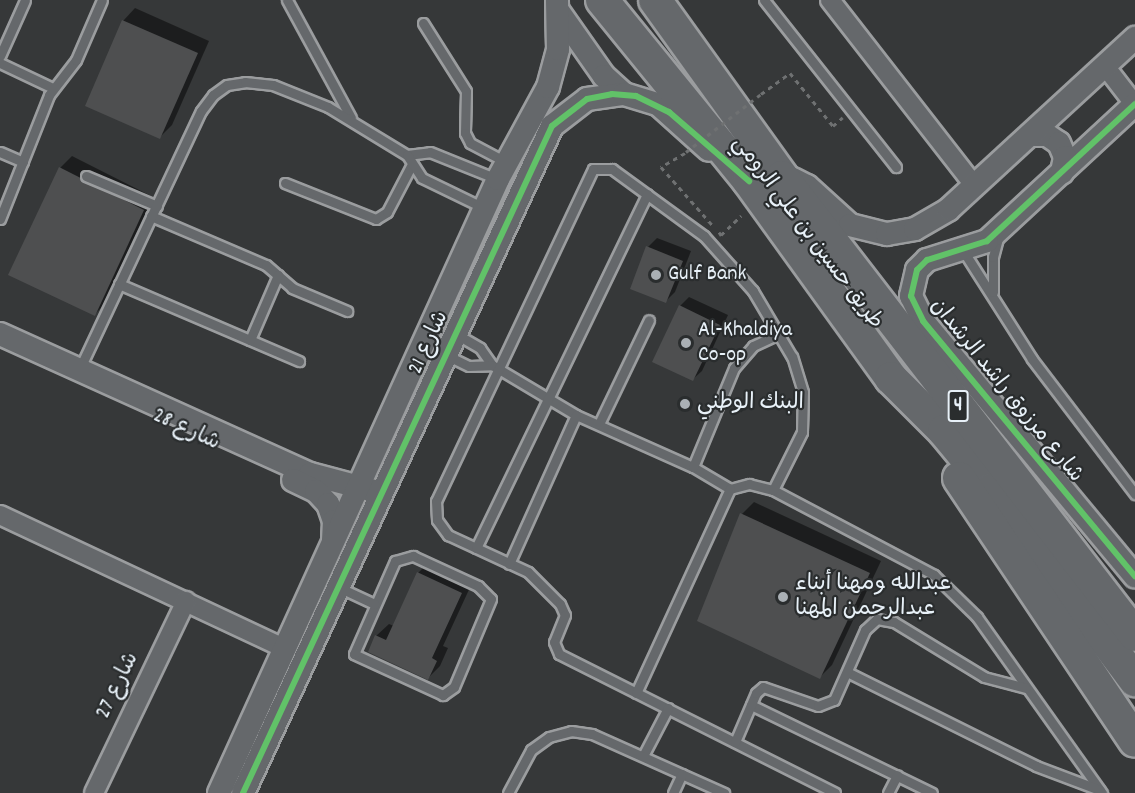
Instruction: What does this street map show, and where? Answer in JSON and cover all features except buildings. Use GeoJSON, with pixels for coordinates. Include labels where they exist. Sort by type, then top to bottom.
{"type":"FeatureCollection","features":[{"type":"Feature","properties":{"kind":"highway","name":"طريق حسين بن علي الرومي"},"geometry":{"type":"LineString","coordinates":[[602,0],[748,181],[891,378],[968,460],[1135,680]]}},
{"type":"Feature","properties":{"kind":"highway","name":"طريق حسين بن علي الرومي"},"geometry":{"type":"LineString","coordinates":[[655,0],[782,177],[1135,635]]}},
{"type":"Feature","properties":{"kind":"highway"},"geometry":{"type":"LineString","coordinates":[[891,378],[1135,741]]}},
{"type":"Feature","properties":{"kind":"highway"},"geometry":{"type":"LineString","coordinates":[[1071,552],[1135,622]]}},
{"type":"Feature","properties":{"kind":"street"},"geometry":{"type":"LineString","coordinates":[[830,0],[975,186]]}},
{"type":"Feature","properties":{"kind":"street","name":"شارع 21"},"geometry":{"type":"LineString","coordinates":[[243,793],[338,586],[370,490],[485,209],[554,68],[558,5]]}},
{"type":"Feature","properties":{"kind":"street"},"geometry":{"type":"LineString","coordinates":[[558,5],[604,76],[624,94]]}},
{"type":"Feature","properties":{"kind":"street"},"geometry":{"type":"LineString","coordinates":[[782,177],[807,186],[834,214],[869,232],[887,234],[915,230],[949,209],[1135,38]]}},
{"type":"Feature","properties":{"kind":"street"},"geometry":{"type":"LineString","coordinates":[[1105,66],[1135,104]]}},
{"type":"Feature","properties":{"kind":"street","name":"شارع 21"},"geometry":{"type":"LineString","coordinates":[[219,793],[333,545],[370,490],[444,354],[541,145],[552,126],[578,104],[599,95],[624,94],[659,105],[748,181]]}},
{"type":"Feature","properties":{"kind":"street","name":"شارع مرزوق راشد الرشدان"},"geometry":{"type":"LineString","coordinates":[[1135,104],[1001,230],[979,246],[960,249],[927,260],[917,270],[911,296],[915,310],[1135,576]]}},
{"type":"Feature","properties":{"kind":"street"},"geometry":{"type":"LineString","coordinates":[[520,137],[533,134],[541,145]]}},
{"type":"Feature","properties":{"kind":"street"},"geometry":{"type":"LineString","coordinates":[[1031,135],[1047,135],[1059,143],[1065,158],[1062,172]]}},
{"type":"Feature","properties":{"kind":"street"},"geometry":{"type":"LineString","coordinates":[[949,209],[945,234],[960,249]]}},
{"type":"Feature","properties":{"kind":"street","name":"شارع 28"},"geometry":{"type":"LineString","coordinates":[[0,334],[310,474],[370,490]]}},
{"type":"Feature","properties":{"kind":"street","name":"شارع 28"},"geometry":{"type":"LineString","coordinates":[[0,346],[316,491],[332,512],[333,545]]}},
{"type":"Feature","properties":{"kind":"street"},"geometry":{"type":"LineString","coordinates":[[0,515],[286,649]]}},
{"type":"Feature","properties":{"kind":"street","name":"شارع 27"},"geometry":{"type":"LineString","coordinates":[[94,793],[186,601]]}},
{"type":"Feature","properties":{"kind":"lane"},"geometry":{"type":"LineString","coordinates":[[0,56],[25,0]]}},
{"type":"Feature","properties":{"kind":"lane"},"geometry":{"type":"LineString","coordinates":[[0,219],[53,88],[76,60],[102,0]]}},
{"type":"Feature","properties":{"kind":"lane"},"geometry":{"type":"LineString","coordinates":[[287,0],[351,118]]}},
{"type":"Feature","properties":{"kind":"lane"},"geometry":{"type":"LineString","coordinates":[[764,0],[896,167]]}},
{"type":"Feature","properties":{"kind":"lane"},"geometry":{"type":"LineString","coordinates":[[423,23],[466,91],[465,133],[470,143],[502,171]]}},
{"type":"Feature","properties":{"kind":"lane"},"geometry":{"type":"LineString","coordinates":[[0,63],[53,88]]}},
{"type":"Feature","properties":{"kind":"lane"},"geometry":{"type":"LineString","coordinates":[[79,370],[207,102],[227,85],[245,82],[273,85],[351,118],[407,155],[411,166],[422,178],[485,209]]}},
{"type":"Feature","properties":{"kind":"lane"},"geometry":{"type":"LineString","coordinates":[[0,152],[23,162]]}},
{"type":"Feature","properties":{"kind":"lane"},"geometry":{"type":"LineString","coordinates":[[407,155],[430,152],[502,171]]}},
{"type":"Feature","properties":{"kind":"lane"},"geometry":{"type":"LineString","coordinates":[[285,183],[376,219],[387,212],[411,166]]}},
{"type":"Feature","properties":{"kind":"lane"},"geometry":{"type":"LineString","coordinates":[[773,490],[797,444],[804,418],[801,378],[779,334],[753,291],[722,253],[612,169],[599,167],[588,174],[495,367],[436,501],[442,528],[534,577],[563,607],[565,618],[554,642],[559,654],[835,793]]}},
{"type":"Feature","properties":{"kind":"lane"},"geometry":{"type":"LineString","coordinates":[[86,176],[157,206]]}},
{"type":"Feature","properties":{"kind":"lane"},"geometry":{"type":"LineString","coordinates":[[476,548],[546,398],[647,194]]}},
{"type":"Feature","properties":{"kind":"lane"},"geometry":{"type":"LineString","coordinates":[[151,216],[266,265],[292,288],[347,311]]}},
{"type":"Feature","properties":{"kind":"lane"},"geometry":{"type":"LineString","coordinates":[[995,300],[993,257],[1001,230]]}},
{"type":"Feature","properties":{"kind":"lane"},"geometry":{"type":"LineString","coordinates":[[960,249],[1032,359],[1135,494]]}},
{"type":"Feature","properties":{"kind":"lane"},"geometry":{"type":"LineString","coordinates":[[249,340],[278,275]]}},
{"type":"Feature","properties":{"kind":"lane"},"geometry":{"type":"LineString","coordinates":[[119,284],[299,362]]}},
{"type":"Feature","properties":{"kind":"lane"},"geometry":{"type":"LineString","coordinates":[[599,424],[649,320]]}},
{"type":"Feature","properties":{"kind":"lane"},"geometry":{"type":"LineString","coordinates":[[454,333],[480,348],[495,367],[576,414],[693,467],[730,489],[749,484],[773,490],[934,575],[977,617],[1101,792]]}},
{"type":"Feature","properties":{"kind":"lane"},"geometry":{"type":"LineString","coordinates":[[693,467],[734,368],[753,346],[779,334]]}},
{"type":"Feature","properties":{"kind":"lane"},"geometry":{"type":"LineString","coordinates":[[444,354],[470,366],[495,367]]}},
{"type":"Feature","properties":{"kind":"lane"},"geometry":{"type":"LineString","coordinates":[[509,564],[576,414]]}},
{"type":"Feature","properties":{"kind":"lane"},"geometry":{"type":"LineString","coordinates":[[636,693],[730,489]]}},
{"type":"Feature","properties":{"kind":"lane"},"geometry":{"type":"LineString","coordinates":[[406,556],[478,586],[489,594],[491,602],[454,687],[443,694],[357,657],[355,646],[374,604],[395,561],[406,556]]}},
{"type":"Feature","properties":{"kind":"lane"},"geometry":{"type":"LineString","coordinates":[[338,586],[374,604]]}},
{"type":"Feature","properties":{"kind":"lane"},"geometry":{"type":"LineString","coordinates":[[735,742],[759,690],[767,687],[810,704],[826,704],[838,694],[868,625],[883,618],[984,677],[1026,688]]}},
{"type":"Feature","properties":{"kind":"lane"},"geometry":{"type":"LineString","coordinates":[[847,672],[1035,766],[1101,792]]}},
{"type":"Feature","properties":{"kind":"lane"},"geometry":{"type":"LineString","coordinates":[[751,705],[932,793]]}},
{"type":"Feature","properties":{"kind":"lane"},"geometry":{"type":"LineString","coordinates":[[643,756],[668,708]]}},
{"type":"Feature","properties":{"kind":"lane"},"geometry":{"type":"LineString","coordinates":[[508,793],[531,750],[560,733],[592,734],[724,793]]}},
{"type":"Feature","properties":{"kind":"lane"},"geometry":{"type":"LineString","coordinates":[[674,793],[682,774]]}},
{"type":"Feature","properties":{"kind":"lane"},"geometry":{"type":"LineString","coordinates":[[888,793],[897,775]]}},
{"type":"Feature","properties":{"kind":"path"},"geometry":{"type":"LineString","coordinates":[[741,216],[721,235],[662,167],[686,152],[790,74],[833,126]]}},
{"type":"Feature","properties":{"kind":"cycle path"},"geometry":{"type":"LineString","coordinates":[[243,793],[552,126],[587,99],[612,94],[636,96],[669,112],[749,181]]}},
{"type":"Feature","properties":{"kind":"cycle path"},"geometry":{"type":"LineString","coordinates":[[1135,104],[987,241],[927,260],[917,270],[911,296],[923,321],[1135,576]]}},
{"type":"Feature","properties":{"kind":"place","name":"Gulf Bank"},"geometry":{"type":"Point","coordinates":[656,275]}},
{"type":"Feature","properties":{"kind":"place","name":"Al-Khaldiya Co-op"},"geometry":{"type":"Point","coordinates":[686,343]}},
{"type":"Feature","properties":{"kind":"place","name":"البنك الوطني"},"geometry":{"type":"Point","coordinates":[685,404]}},
{"type":"Feature","properties":{"kind":"place","name":"عبدالله ومهنا أبناء عبدالرحمن المهنا"},"geometry":{"type":"Point","coordinates":[783,597]}}]}
